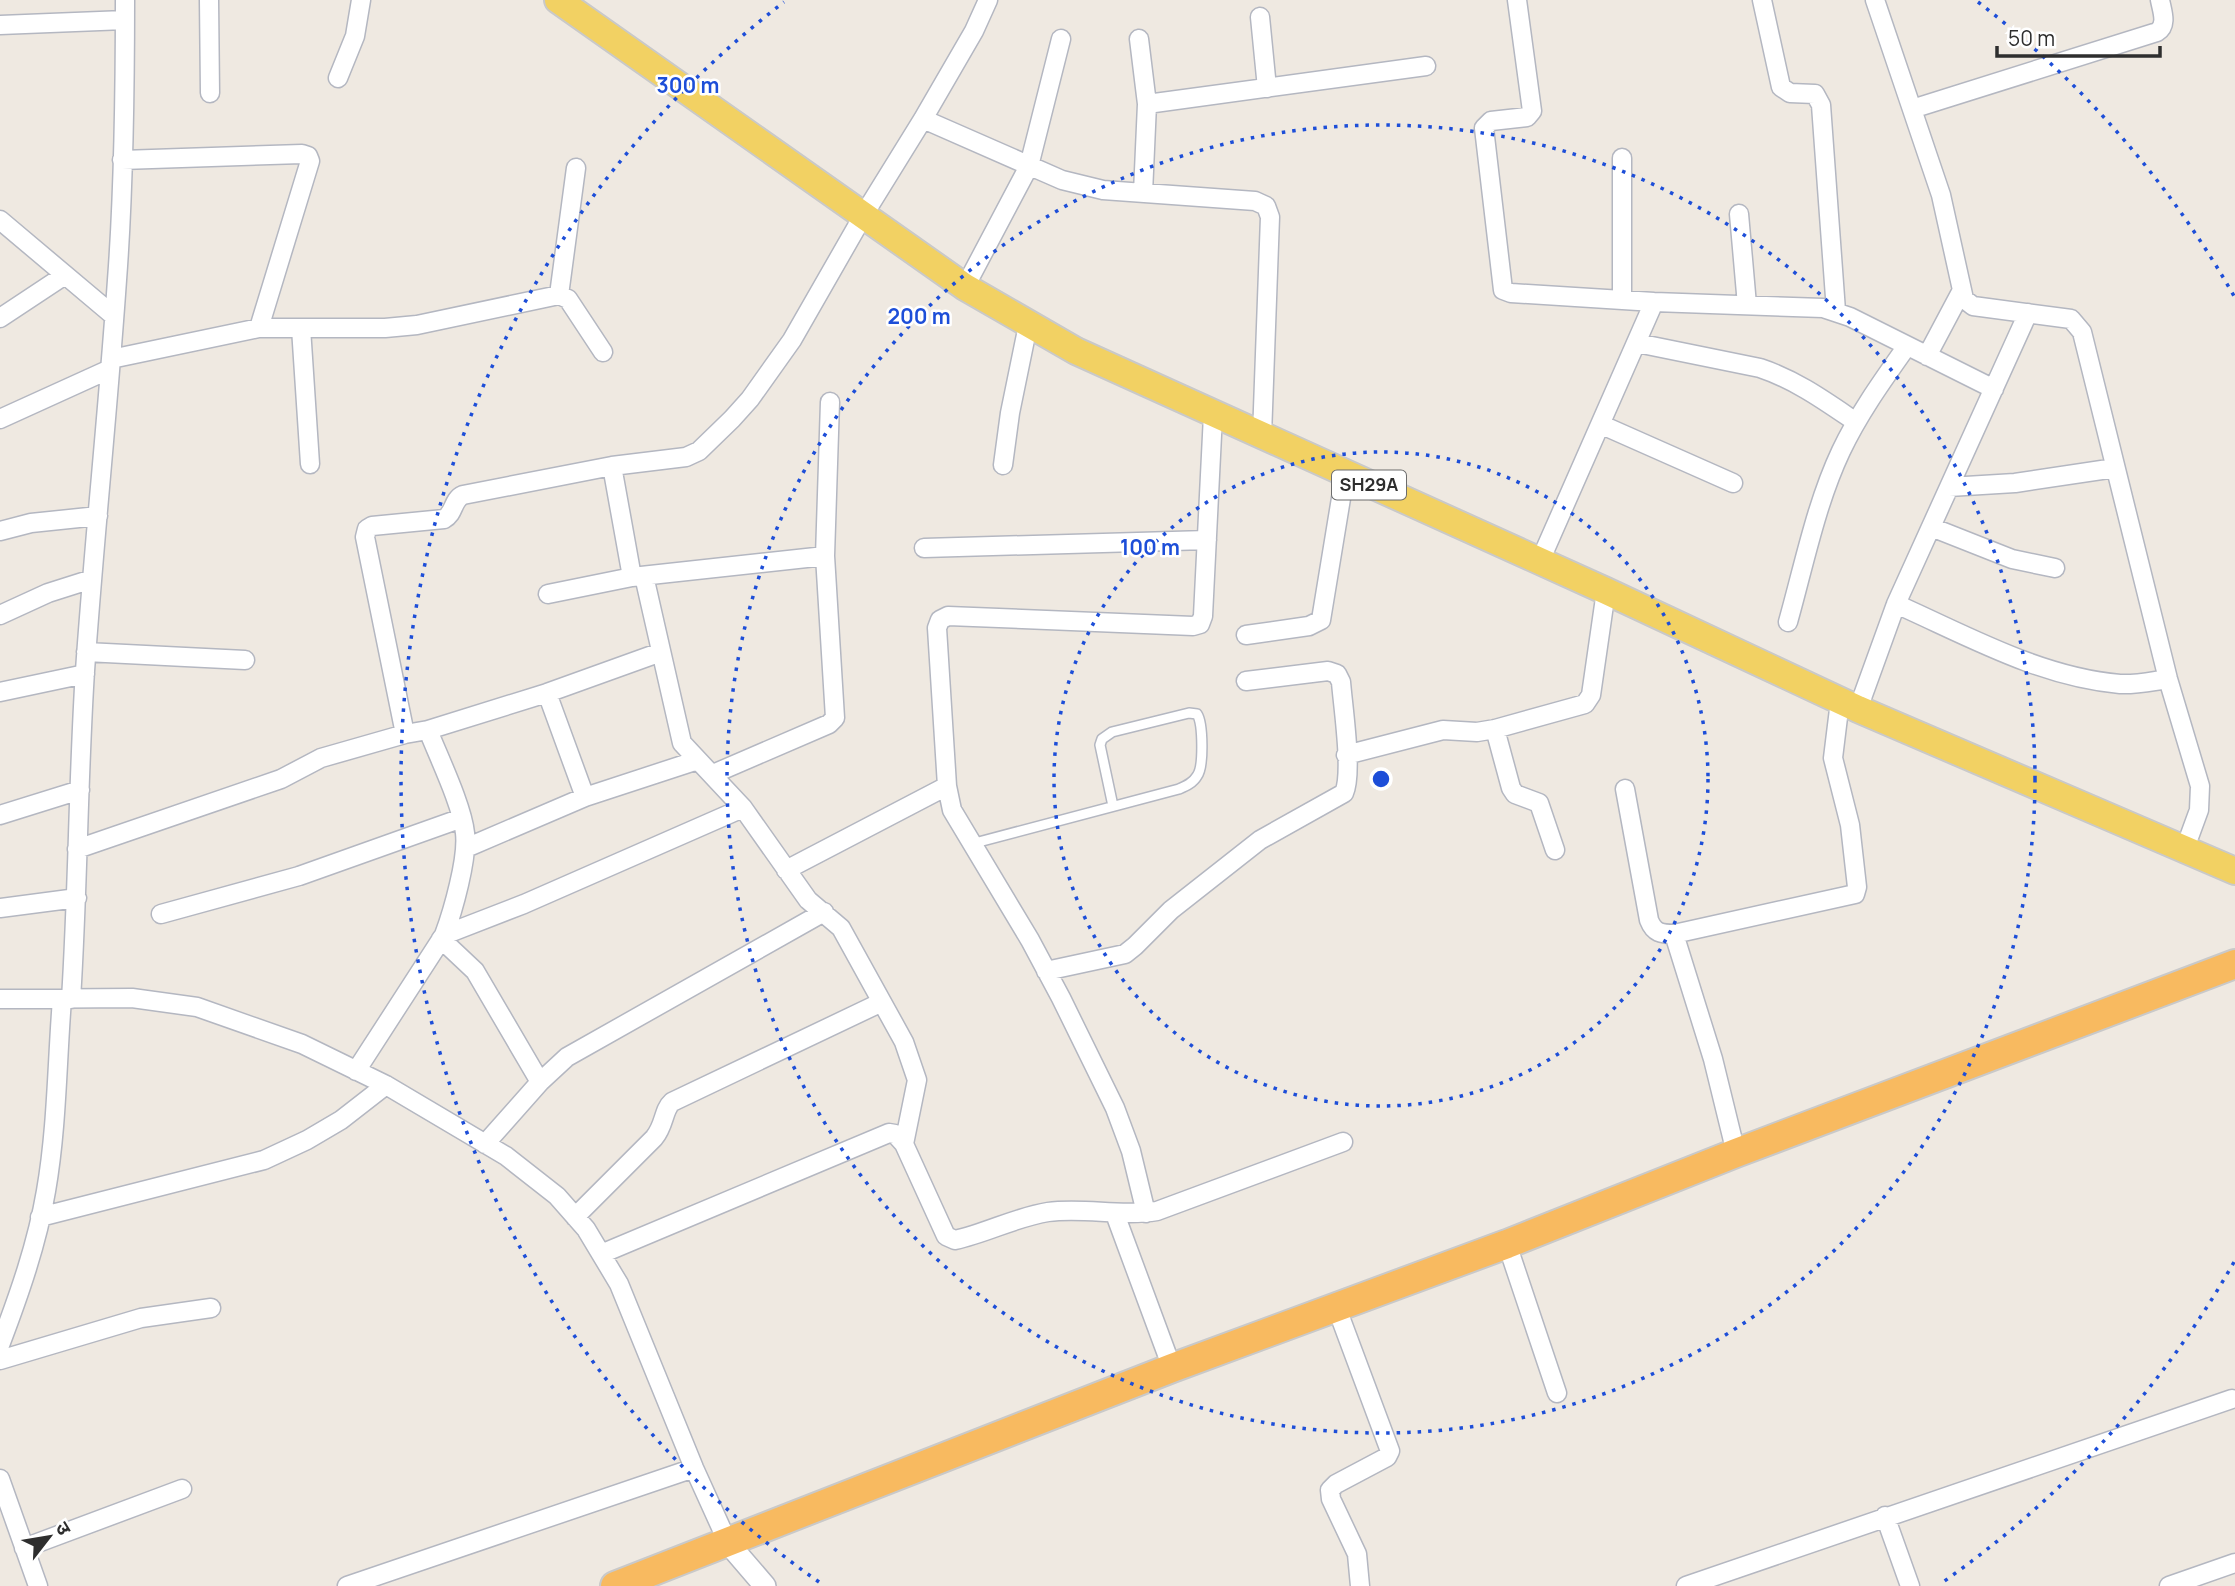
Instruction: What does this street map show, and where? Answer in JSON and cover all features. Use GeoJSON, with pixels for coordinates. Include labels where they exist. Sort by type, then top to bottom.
{"type":"FeatureCollection","features":[{"type":"Feature","properties":{"kind":"highway"},"geometry":{"type":"LineString","coordinates":[[615,1586],[1172,1368],[1507,1244],[1737,1153],[2235,964]]}},
{"type":"Feature","properties":{"kind":"main road","name":"SH29A"},"geometry":{"type":"LineString","coordinates":[[558,0],[965,286],[1076,351],[1606,591],[1849,705],[2235,871]]}},
{"type":"Feature","properties":{"kind":"street"},"geometry":{"type":"LineString","coordinates":[[0,1345],[30,1260],[46,1192],[77,898],[86,653],[114,316],[122,160],[125,0]]}},
{"type":"Feature","properties":{"kind":"street"},"geometry":{"type":"LineString","coordinates":[[209,0],[210,93]]}},
{"type":"Feature","properties":{"kind":"street"},"geometry":{"type":"LineString","coordinates":[[338,78],[355,36],[361,0]]}},
{"type":"Feature","properties":{"kind":"street"},"geometry":{"type":"LineString","coordinates":[[404,734],[365,537],[367,529],[444,519],[450,515],[456,499],[463,495],[612,466],[686,457],[699,451],[750,398],[792,340],[863,216],[923,120],[974,31],[988,0]]}},
{"type":"Feature","properties":{"kind":"street"},"geometry":{"type":"LineString","coordinates":[[1517,0],[1532,111],[1527,117],[1491,121],[1484,128],[1502,288],[1511,293],[1836,311],[1994,389]]}},
{"type":"Feature","properties":{"kind":"street"},"geometry":{"type":"LineString","coordinates":[[1762,0],[1780,87],[1790,93],[1815,94],[1821,105],[1836,311]]}},
{"type":"Feature","properties":{"kind":"street"},"geometry":{"type":"LineString","coordinates":[[1875,0],[1941,195],[1961,292],[1967,302],[1973,306],[2071,319],[2078,325],[2168,679],[2201,793],[2199,810],[2184,850]]}},
{"type":"Feature","properties":{"kind":"street"},"geometry":{"type":"LineString","coordinates":[[1912,109],[2157,32],[2164,22],[2160,0]]}},
{"type":"Feature","properties":{"kind":"street"},"geometry":{"type":"LineString","coordinates":[[1260,17],[1267,88]]}},
{"type":"Feature","properties":{"kind":"street"},"geometry":{"type":"LineString","coordinates":[[0,25],[125,20]]}},
{"type":"Feature","properties":{"kind":"street"},"geometry":{"type":"LineString","coordinates":[[965,286],[1029,166],[1061,39]]}},
{"type":"Feature","properties":{"kind":"street"},"geometry":{"type":"LineString","coordinates":[[1139,39],[1147,104],[1143,193]]}},
{"type":"Feature","properties":{"kind":"street"},"geometry":{"type":"LineString","coordinates":[[1147,104],[1426,66]]}},
{"type":"Feature","properties":{"kind":"street"},"geometry":{"type":"LineString","coordinates":[[923,120],[1029,166],[1084,186],[1103,190],[1262,203],[1269,211],[1262,436]]}},
{"type":"Feature","properties":{"kind":"street"},"geometry":{"type":"LineString","coordinates":[[122,160],[302,154],[308,156],[310,161],[259,328]]}},
{"type":"Feature","properties":{"kind":"street"},"geometry":{"type":"LineString","coordinates":[[1622,158],[1622,300]]}},
{"type":"Feature","properties":{"kind":"street"},"geometry":{"type":"LineString","coordinates":[[558,295],[576,168]]}},
{"type":"Feature","properties":{"kind":"street"},"geometry":{"type":"LineString","coordinates":[[1739,214],[1747,305]]}},
{"type":"Feature","properties":{"kind":"street"},"geometry":{"type":"LineString","coordinates":[[1,222],[114,316]]}},
{"type":"Feature","properties":{"kind":"street"},"geometry":{"type":"LineString","coordinates":[[0,318],[65,275]]}},
{"type":"Feature","properties":{"kind":"street"},"geometry":{"type":"LineString","coordinates":[[1927,356],[1961,292]]}},
{"type":"Feature","properties":{"kind":"street"},"geometry":{"type":"LineString","coordinates":[[0,419],[110,364],[259,328],[385,328],[417,325],[558,295],[568,299],[603,352]]}},
{"type":"Feature","properties":{"kind":"street"},"geometry":{"type":"LineString","coordinates":[[1540,561],[1654,302]]}},
{"type":"Feature","properties":{"kind":"street"},"geometry":{"type":"LineString","coordinates":[[1625,789],[1649,920],[1651,927],[1658,933],[1674,934],[1857,892],[1850,825],[1833,758],[1849,705],[2028,313]]}},
{"type":"Feature","properties":{"kind":"street"},"geometry":{"type":"LineString","coordinates":[[1003,465],[1010,413],[1028,325]]}},
{"type":"Feature","properties":{"kind":"street"},"geometry":{"type":"LineString","coordinates":[[301,328],[310,464]]}},
{"type":"Feature","properties":{"kind":"street"},"geometry":{"type":"LineString","coordinates":[[1637,343],[1780,375],[1797,383],[1856,422]]}},
{"type":"Feature","properties":{"kind":"street"},"geometry":{"type":"LineString","coordinates":[[1788,622],[1824,495],[1839,454],[1856,422],[1907,346]]}},
{"type":"Feature","properties":{"kind":"street"},"geometry":{"type":"LineString","coordinates":[[713,774],[829,724],[835,718],[825,556],[830,401]]}},
{"type":"Feature","properties":{"kind":"street"},"geometry":{"type":"LineString","coordinates":[[1146,1213],[1123,1127],[1046,971],[952,810],[947,786],[937,628],[940,620],[948,616],[1197,626],[1203,616],[1213,415]]}},
{"type":"Feature","properties":{"kind":"street"},"geometry":{"type":"LineString","coordinates":[[1602,425],[1733,483]]}},
{"type":"Feature","properties":{"kind":"street"},"geometry":{"type":"LineString","coordinates":[[612,466],[638,576],[661,652],[679,735],[685,748],[743,808],[808,900],[835,922],[849,940],[904,1042],[917,1080],[904,1144]]}},
{"type":"Feature","properties":{"kind":"street"},"geometry":{"type":"LineString","coordinates":[[1949,487],[2015,483],[2115,468]]}},
{"type":"Feature","properties":{"kind":"street"},"geometry":{"type":"LineString","coordinates":[[1246,635],[1309,626],[1321,620],[1345,474]]}},
{"type":"Feature","properties":{"kind":"street"},"geometry":{"type":"LineString","coordinates":[[0,530],[31,523],[98,516]]}},
{"type":"Feature","properties":{"kind":"street"},"geometry":{"type":"LineString","coordinates":[[1931,527],[2012,559],[2055,568]]}},
{"type":"Feature","properties":{"kind":"street"},"geometry":{"type":"LineString","coordinates":[[925,548],[1206,540]]}},
{"type":"Feature","properties":{"kind":"street"},"geometry":{"type":"LineString","coordinates":[[548,594],[638,576],[825,556]]}},
{"type":"Feature","properties":{"kind":"street"},"geometry":{"type":"LineString","coordinates":[[0,615],[48,593],[92,579]]}},
{"type":"Feature","properties":{"kind":"street"},"geometry":{"type":"LineString","coordinates":[[1346,755],[1443,730],[1477,732],[1495,729],[1587,702],[1592,689],[1606,591]]}},
{"type":"Feature","properties":{"kind":"street"},"geometry":{"type":"LineString","coordinates":[[1896,604],[2029,663],[2061,673],[2122,684],[2168,679]]}},
{"type":"Feature","properties":{"kind":"street"},"geometry":{"type":"LineString","coordinates":[[77,849],[281,779],[321,758],[404,734],[428,730],[547,693],[661,652]]}},
{"type":"Feature","properties":{"kind":"street"},"geometry":{"type":"LineString","coordinates":[[86,653],[244,660]]}},
{"type":"Feature","properties":{"kind":"street"},"geometry":{"type":"LineString","coordinates":[[1046,971],[1120,956],[1130,951],[1171,910],[1260,840],[1344,793],[1347,784],[1346,755],[1341,682],[1337,674],[1328,671],[1246,681]]}},
{"type":"Feature","properties":{"kind":"street"},"geometry":{"type":"LineString","coordinates":[[0,692],[85,674]]}},
{"type":"Feature","properties":{"kind":"street"},"geometry":{"type":"LineString","coordinates":[[547,693],[584,797]]}},
{"type":"Feature","properties":{"kind":"street"},"geometry":{"type":"LineString","coordinates":[[1495,729],[1509,784],[1515,794],[1539,803],[1555,850]]}},
{"type":"Feature","properties":{"kind":"street"},"geometry":{"type":"LineString","coordinates":[[356,1071],[442,937],[451,912],[466,848],[462,818],[428,730]]}},
{"type":"Feature","properties":{"kind":"street"},"geometry":{"type":"LineString","coordinates":[[466,848],[584,797],[698,760]]}},
{"type":"Feature","properties":{"kind":"street"},"geometry":{"type":"LineString","coordinates":[[786,870],[947,786]]}},
{"type":"Feature","properties":{"kind":"street"},"geometry":{"type":"LineString","coordinates":[[0,815],[80,790]]}},
{"type":"Feature","properties":{"kind":"street"},"geometry":{"type":"LineString","coordinates":[[442,937],[743,808]]}},
{"type":"Feature","properties":{"kind":"street"},"geometry":{"type":"LineString","coordinates":[[161,914],[299,876],[462,818]]}},
{"type":"Feature","properties":{"kind":"street"},"geometry":{"type":"LineString","coordinates":[[0,908],[77,898]]}},
{"type":"Feature","properties":{"kind":"street"},"geometry":{"type":"LineString","coordinates":[[485,1144],[553,1068],[586,1044],[824,912]]}},
{"type":"Feature","properties":{"kind":"street"},"geometry":{"type":"LineString","coordinates":[[1674,934],[1713,1059],[1737,1153]]}},
{"type":"Feature","properties":{"kind":"street"},"geometry":{"type":"LineString","coordinates":[[442,937],[475,971],[540,1082]]}},
{"type":"Feature","properties":{"kind":"street"},"geometry":{"type":"LineString","coordinates":[[0,999],[132,998],[197,1007],[302,1044],[386,1086],[506,1156],[557,1196],[586,1229],[619,1284],[694,1468],[728,1543],[765,1586]]}},
{"type":"Feature","properties":{"kind":"street"},"geometry":{"type":"LineString","coordinates":[[575,1217],[661,1130],[666,1108],[672,1102],[882,1002]]}},
{"type":"Feature","properties":{"kind":"street"},"geometry":{"type":"LineString","coordinates":[[40,1217],[264,1160],[341,1120],[386,1086]]}},
{"type":"Feature","properties":{"kind":"street"},"geometry":{"type":"LineString","coordinates":[[601,1254],[881,1135],[895,1134],[904,1144],[943,1230],[952,1240],[1049,1212],[1146,1213],[1167,1208],[1343,1142]]}},
{"type":"Feature","properties":{"kind":"street"},"geometry":{"type":"LineString","coordinates":[[1115,1214],[1172,1368]]}},
{"type":"Feature","properties":{"kind":"street"},"geometry":{"type":"LineString","coordinates":[[1507,1244],[1557,1393]]}},
{"type":"Feature","properties":{"kind":"street"},"geometry":{"type":"LineString","coordinates":[[1336,1306],[1390,1451],[1387,1457],[1336,1484],[1330,1490],[1331,1499],[1357,1554],[1360,1586]]}},
{"type":"Feature","properties":{"kind":"street"},"geometry":{"type":"LineString","coordinates":[[0,1360],[141,1318],[211,1308]]}},
{"type":"Feature","properties":{"kind":"street"},"geometry":{"type":"LineString","coordinates":[[1686,1586],[2232,1399]]}},
{"type":"Feature","properties":{"kind":"street"},"geometry":{"type":"LineString","coordinates":[[347,1586],[694,1468]]}},
{"type":"Feature","properties":{"kind":"street"},"geometry":{"type":"LineString","coordinates":[[0,1479],[38,1586]]}},
{"type":"Feature","properties":{"kind":"street"},"geometry":{"type":"LineString","coordinates":[[24,1548],[182,1489]]}},
{"type":"Feature","properties":{"kind":"street"},"geometry":{"type":"LineString","coordinates":[[1885,1516],[1910,1586]]}},
{"type":"Feature","properties":{"kind":"street"},"geometry":{"type":"LineString","coordinates":[[2169,1586],[2235,1563]]}},
{"type":"Feature","properties":{"kind":"lane"},"geometry":{"type":"LineString","coordinates":[[971,844],[1179,789],[1196,778],[1201,768],[1201,724],[1197,714],[1189,713],[1121,730],[1102,739],[1100,745],[1112,806]]}}]}
